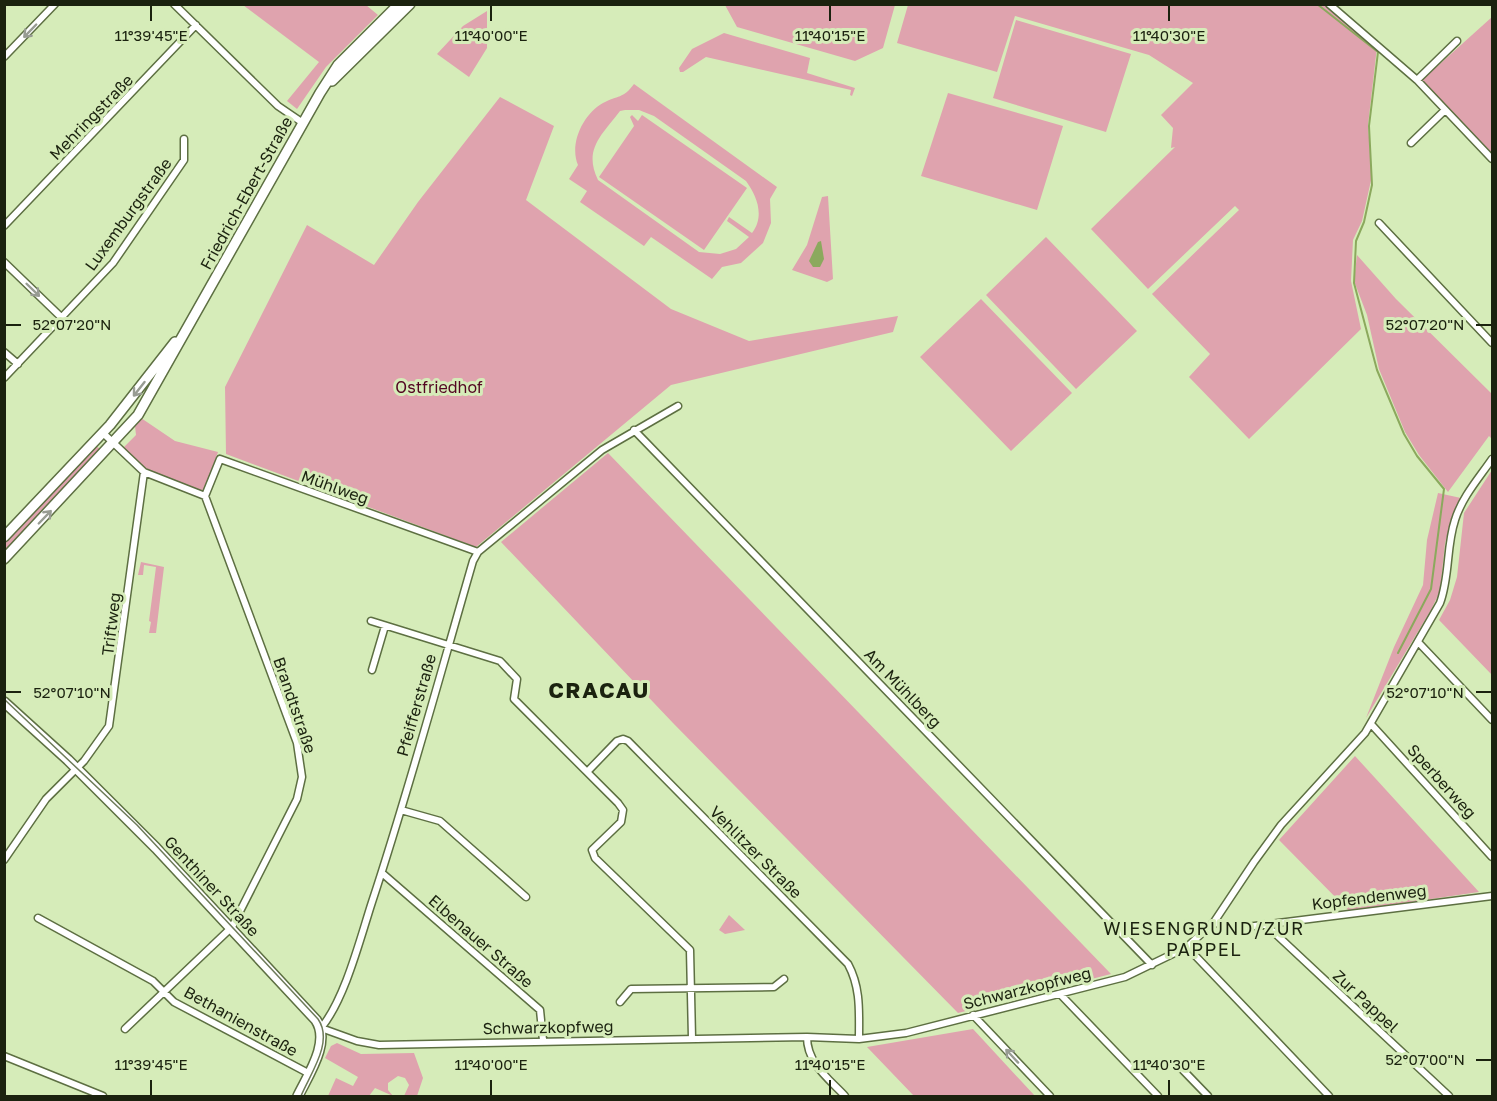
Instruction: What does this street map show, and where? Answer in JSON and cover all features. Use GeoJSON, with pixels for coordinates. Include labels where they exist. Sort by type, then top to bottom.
{"type":"FeatureCollection","features":[{"type":"Feature","properties":{"kind":"street"},"geometry":{"type":"LineString","coordinates":[[4,57],[55,4]]}},
{"type":"Feature","properties":{"kind":"street"},"geometry":{"type":"LineString","coordinates":[[174,4],[278,106],[303,123]]}},
{"type":"Feature","properties":{"kind":"street","name":"Friedrich-Ebert-Straße"},"geometry":{"type":"LineString","coordinates":[[4,559],[114,443],[145,404],[320,93],[338,65],[399,4]]}},
{"type":"Feature","properties":{"kind":"street","name":"Friedrich-Ebert-Straße"},"geometry":{"type":"LineString","coordinates":[[320,93],[410,4]]}},
{"type":"Feature","properties":{"kind":"street"},"geometry":{"type":"LineString","coordinates":[[1329,4],[1417,80],[1492,159]]}},
{"type":"Feature","properties":{"kind":"street","name":"Mehringstraße"},"geometry":{"type":"LineString","coordinates":[[4,226],[196,25]]}},
{"type":"Feature","properties":{"kind":"street"},"geometry":{"type":"LineString","coordinates":[[1417,80],[1457,41]]}},
{"type":"Feature","properties":{"kind":"street"},"geometry":{"type":"LineString","coordinates":[[1411,143],[1445,110]]}},
{"type":"Feature","properties":{"kind":"street","name":"Luxemburgstraße"},"geometry":{"type":"LineString","coordinates":[[4,378],[113,263],[184,160],[184,139]]}},
{"type":"Feature","properties":{"kind":"street"},"geometry":{"type":"LineString","coordinates":[[1378,223],[1492,343]]}},
{"type":"Feature","properties":{"kind":"street"},"geometry":{"type":"LineString","coordinates":[[4,262],[62,318]]}},
{"type":"Feature","properties":{"kind":"street","name":"Friedrich-Ebert-Straße"},"geometry":{"type":"LineString","coordinates":[[4,537],[103,433],[199,308]]}},
{"type":"Feature","properties":{"kind":"street"},"geometry":{"type":"LineString","coordinates":[[4,352],[18,364]]}},
{"type":"Feature","properties":{"kind":"street"},"geometry":{"type":"LineString","coordinates":[[478,552],[602,450],[678,406]]}},
{"type":"Feature","properties":{"kind":"street","name":"Am Mühlberg"},"geometry":{"type":"LineString","coordinates":[[634,430],[1152,965]]}},
{"type":"Feature","properties":{"kind":"street"},"geometry":{"type":"LineString","coordinates":[[103,433],[144,472],[205,496]]}},
{"type":"Feature","properties":{"kind":"street","name":"Mühlweg"},"geometry":{"type":"LineString","coordinates":[[205,496],[220,459],[478,552]]}},
{"type":"Feature","properties":{"kind":"street","name":"Schwarzkopfweg"},"geometry":{"type":"LineString","coordinates":[[321,1028],[374,1044],[692,1038],[860,1039],[906,1033],[1060,994],[1125,977],[1152,965],[1187,947],[1214,922],[1281,825],[1371,724],[1419,643],[1445,589],[1452,533],[1459,510],[1492,459]]}},
{"type":"Feature","properties":{"kind":"street","name":"Triftweg"},"geometry":{"type":"LineString","coordinates":[[4,860],[46,799],[105,736],[112,719],[144,472]]}},
{"type":"Feature","properties":{"kind":"street","name":"Brandtstraße"},"geometry":{"type":"LineString","coordinates":[[125,1029],[231,928],[297,799],[301,762],[297,743],[205,496]]}},
{"type":"Feature","properties":{"kind":"street","name":"Pfeifferstraße"},"geometry":{"type":"LineString","coordinates":[[298,1096],[321,1045],[321,1028],[332,1016],[382,873],[473,561],[478,552]]}},
{"type":"Feature","properties":{"kind":"street"},"geometry":{"type":"LineString","coordinates":[[371,621],[500,661],[517,679],[514,699],[618,803],[624,815],[621,822],[592,850],[595,858],[690,950],[692,1038]]}},
{"type":"Feature","properties":{"kind":"street"},"geometry":{"type":"LineString","coordinates":[[372,670],[386,626]]}},
{"type":"Feature","properties":{"kind":"street"},"geometry":{"type":"LineString","coordinates":[[1419,643],[1492,720]]}},
{"type":"Feature","properties":{"kind":"street","name":"Genthiner Straße"},"geometry":{"type":"LineString","coordinates":[[4,702],[77,768],[310,1012],[321,1028]]}},
{"type":"Feature","properties":{"kind":"street","name":"Sperberweg"},"geometry":{"type":"LineString","coordinates":[[1371,724],[1492,857]]}},
{"type":"Feature","properties":{"kind":"street","name":"Vehlitzer Straße"},"geometry":{"type":"LineString","coordinates":[[588,771],[617,741],[623,739],[628,741],[848,964],[858,987],[860,1039]]}},
{"type":"Feature","properties":{"kind":"street"},"geometry":{"type":"LineString","coordinates":[[401,810],[440,821],[526,897]]}},
{"type":"Feature","properties":{"kind":"street","name":"Elbenauer Straße"},"geometry":{"type":"LineString","coordinates":[[382,873],[540,1010],[543,1040]]}},
{"type":"Feature","properties":{"kind":"street","name":"Kopfendenweg"},"geometry":{"type":"LineString","coordinates":[[1214,922],[1232,929],[1492,896]]}},
{"type":"Feature","properties":{"kind":"street","name":"Bethanienstraße"},"geometry":{"type":"LineString","coordinates":[[38,918],[166,991],[174,1002],[308,1073]]}},
{"type":"Feature","properties":{"kind":"street","name":"Zur Pappel"},"geometry":{"type":"LineString","coordinates":[[1265,924],[1449,1096]]}},
{"type":"Feature","properties":{"kind":"street"},"geometry":{"type":"LineString","coordinates":[[1187,947],[1329,1096]]}},
{"type":"Feature","properties":{"kind":"street"},"geometry":{"type":"LineString","coordinates":[[621,1002],[631,989],[774,987],[784,979]]}},
{"type":"Feature","properties":{"kind":"street"},"geometry":{"type":"LineString","coordinates":[[1060,994],[1158,1096]]}},
{"type":"Feature","properties":{"kind":"street"},"geometry":{"type":"LineString","coordinates":[[974,1015],[1050,1096]]}},
{"type":"Feature","properties":{"kind":"street"},"geometry":{"type":"LineString","coordinates":[[807,1037],[811,1059],[845,1096]]}},
{"type":"Feature","properties":{"kind":"street"},"geometry":{"type":"LineString","coordinates":[[4,1056],[103,1096]]}},
{"type":"Feature","properties":{"kind":"street"},"geometry":{"type":"LineString","coordinates":[[1179,1066],[1208,1096]]}},
{"type":"Feature","properties":{"kind":"green space"},"geometry":{"type":"Polygon","coordinates":[[[243,5],[366,5],[378,15],[326,67],[297,109],[287,101],[319,62],[243,5]]]}},
{"type":"Feature","properties":{"kind":"green space"},"geometry":{"type":"Polygon","coordinates":[[[725,5],[895,5],[883,48],[855,61],[737,27],[725,5]]]}},
{"type":"Feature","properties":{"kind":"green space"},"geometry":{"type":"Polygon","coordinates":[[[908,5],[1328,5],[1377,47],[1368,125],[1372,176],[1362,221],[1353,240],[1351,281],[1361,329],[1249,439],[1189,377],[1210,354],[1152,294],[1239,210],[1235,206],[1148,289],[1091,229],[1175,147],[1171,148],[1173,128],[1161,115],[1193,83],[1149,55],[1015,16],[997,72],[897,43],[908,5]]]}},
{"type":"Feature","properties":{"kind":"green space"},"geometry":{"type":"Polygon","coordinates":[[[487,11],[487,48],[469,77],[437,54],[463,26],[487,11]]]}},
{"type":"Feature","properties":{"kind":"green space"},"geometry":{"type":"Polygon","coordinates":[[[1492,17],[1492,154],[1422,80],[1492,17]]]}},
{"type":"Feature","properties":{"kind":"green space"},"geometry":{"type":"Polygon","coordinates":[[[1016,20],[1131,54],[1106,132],[993,98],[1016,20]]]}},
{"type":"Feature","properties":{"kind":"green space"},"geometry":{"type":"Polygon","coordinates":[[[724,33],[810,58],[807,73],[855,88],[852,96],[850,95],[851,90],[706,57],[680,72],[679,68],[692,49],[724,33]]]}},
{"type":"Feature","properties":{"kind":"green space"},"geometry":{"type":"Polygon","coordinates":[[[634,84],[777,187],[770,199],[771,223],[763,243],[741,263],[722,267],[712,279],[651,237],[644,246],[580,202],[587,191],[569,179],[578,165],[575,148],[580,130],[589,114],[603,103],[630,89],[634,84]],[[639,110],[620,111],[601,135],[593,160],[598,180],[699,252],[720,254],[736,249],[749,237],[727,221],[729,217],[752,233],[758,220],[758,206],[746,181],[654,116],[639,110]]]}},
{"type":"Feature","properties":{"kind":"green space"},"geometry":{"type":"Polygon","coordinates":[[[948,93],[1063,126],[1037,210],[921,176],[948,93]]]}},
{"type":"Feature","properties":{"kind":"green space","name":"Ostfriedhof"},"geometry":{"type":"Polygon","coordinates":[[[500,97],[554,126],[526,200],[671,309],[749,341],[898,316],[893,332],[671,385],[476,547],[226,454],[225,387],[307,225],[374,265],[418,202],[500,97]]]}},
{"type":"Feature","properties":{"kind":"green space"},"geometry":{"type":"Polygon","coordinates":[[[632,115],[638,121],[642,115],[747,188],[704,250],[599,177],[634,126],[630,117],[632,115]]]}},
{"type":"Feature","properties":{"kind":"green space"},"geometry":{"type":"Polygon","coordinates":[[[828,196],[833,279],[827,282],[792,270],[807,245],[822,197],[828,196]]]}},
{"type":"Feature","properties":{"kind":"green space"},"geometry":{"type":"Polygon","coordinates":[[[1046,237],[1137,331],[1076,389],[986,295],[1046,237]]]}},
{"type":"Feature","properties":{"kind":"green space"},"geometry":{"type":"Polygon","coordinates":[[[1357,255],[1396,299],[1492,394],[1492,439],[1489,436],[1448,492],[1419,455],[1405,432],[1379,369],[1367,315],[1354,281],[1357,255]]]}},
{"type":"Feature","properties":{"kind":"green space"},"geometry":{"type":"Polygon","coordinates":[[[981,299],[1072,393],[1011,451],[920,357],[981,299]]]}},
{"type":"Feature","properties":{"kind":"green space"},"geometry":{"type":"Polygon","coordinates":[[[141,418],[175,441],[218,452],[203,493],[144,472],[124,447],[136,435],[135,426],[141,418]]]}},
{"type":"Feature","properties":{"kind":"green space"},"geometry":{"type":"Polygon","coordinates":[[[96,446],[103,451],[5,554],[5,541],[96,446]]]}},
{"type":"Feature","properties":{"kind":"green space"},"geometry":{"type":"Polygon","coordinates":[[[608,453],[1111,974],[958,1013],[673,723],[501,542],[608,453]]]}},
{"type":"Feature","properties":{"kind":"green space"},"geometry":{"type":"Polygon","coordinates":[[[1492,470],[1492,675],[1439,620],[1450,600],[1457,577],[1464,513],[1492,470]]]}},
{"type":"Feature","properties":{"kind":"green space"},"geometry":{"type":"Polygon","coordinates":[[[1438,493],[1461,498],[1454,511],[1445,543],[1440,591],[1366,718],[1394,647],[1423,585],[1427,540],[1438,493]]]}},
{"type":"Feature","properties":{"kind":"green space"},"geometry":{"type":"Polygon","coordinates":[[[141,562],[164,567],[156,633],[149,633],[151,622],[149,621],[156,567],[144,565],[143,575],[138,575],[141,562]]]}},
{"type":"Feature","properties":{"kind":"green space"},"geometry":{"type":"Polygon","coordinates":[[[1355,756],[1479,892],[1349,911],[1279,840],[1355,756]]]}},
{"type":"Feature","properties":{"kind":"green space"},"geometry":{"type":"Polygon","coordinates":[[[729,915],[745,930],[725,934],[719,930],[729,915]]]}},
{"type":"Feature","properties":{"kind":"green space"},"geometry":{"type":"Polygon","coordinates":[[[973,1029],[1035,1096],[914,1096],[867,1047],[973,1029]]]}},
{"type":"Feature","properties":{"kind":"green space"},"geometry":{"type":"Polygon","coordinates":[[[337,1043],[361,1054],[414,1053],[423,1078],[417,1096],[404,1096],[409,1085],[405,1078],[398,1076],[388,1083],[388,1090],[393,1096],[375,1088],[369,1096],[328,1096],[336,1078],[353,1086],[358,1077],[325,1058],[331,1046],[337,1043]]]}},
{"type":"Feature","properties":{"kind":"shaded area"},"geometry":{"type":"Polygon","coordinates":[[[821,241],[824,259],[820,267],[813,267],[809,261],[818,242],[821,241]]]}},
{"type":"Feature","properties":{"kind":"waterway"},"geometry":{"type":"LineString","coordinates":[[1317,4],[1378,52],[1369,126],[1372,185],[1364,222],[1356,241],[1354,283],[1377,370],[1404,434],[1417,456],[1444,489],[1431,589],[1398,653]]}},
{"type":"Feature","properties":{"kind":"tram line"},"geometry":{"type":"LineString","coordinates":[[4,699],[137,825],[318,1019],[322,1028],[322,1048],[301,1096]]}},
{"type":"Feature","properties":{"kind":"district","name":"CRACAU"},"geometry":{"type":"Point","coordinates":[599,690]}},
{"type":"Feature","properties":{"kind":"district","name":"WIESENGRUND/ZUR PAPPEL"},"geometry":{"type":"Point","coordinates":[1204,939]}}]}
